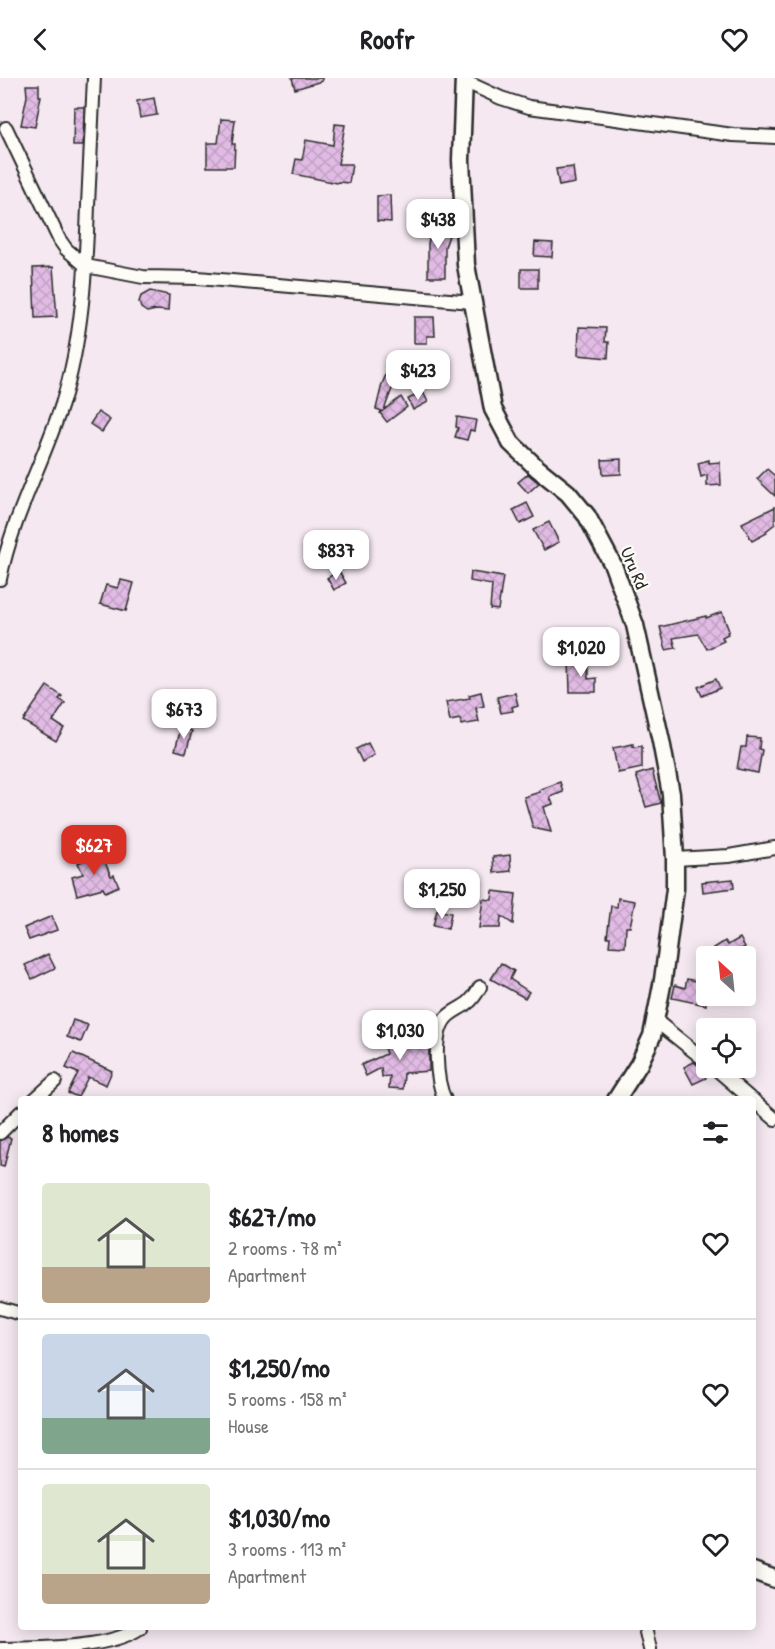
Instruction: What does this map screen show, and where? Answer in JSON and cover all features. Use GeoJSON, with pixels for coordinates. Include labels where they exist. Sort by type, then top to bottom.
{"type":"FeatureCollection","features":[{"type":"Feature","properties":{"kind":"street"},"geometry":{"type":"LineString","coordinates":[[0,579],[18,516],[63,403],[77,339],[86,266],[94,78]]}},
{"type":"Feature","properties":{"kind":"street"},"geometry":{"type":"LineString","coordinates":[[464,80],[501,98],[529,107],[733,135],[775,137]]}},
{"type":"Feature","properties":{"kind":"street","name":"Uru Rd"},"geometry":{"type":"LineString","coordinates":[[464,80],[461,160],[466,265],[493,409],[511,443],[568,493],[587,516],[613,565],[635,625],[659,729],[671,794],[675,889],[663,980],[652,1036],[639,1064],[619,1096]]}},
{"type":"Feature","properties":{"kind":"street"},"geometry":{"type":"LineString","coordinates":[[6,128],[59,239],[66,249],[86,266],[143,277],[198,278],[472,302]]}},
{"type":"Feature","properties":{"kind":"street"},"geometry":{"type":"LineString","coordinates":[[675,860],[729,856],[775,848]]}},
{"type":"Feature","properties":{"kind":"street"},"geometry":{"type":"LineString","coordinates":[[444,1096],[439,1081],[437,1047],[440,1029],[446,1018],[471,1001],[480,987]]}},
{"type":"Feature","properties":{"kind":"street"},"geometry":{"type":"LineString","coordinates":[[655,1020],[696,1052]]}},
{"type":"Feature","properties":{"kind":"street"},"geometry":{"type":"LineString","coordinates":[[727,1078],[748,1096]]}},
{"type":"Feature","properties":{"kind":"street"},"geometry":{"type":"LineString","coordinates":[[38,1096],[55,1081]]}},
{"type":"Feature","properties":{"kind":"street"},"geometry":{"type":"LineString","coordinates":[[756,1103],[775,1119]]}},
{"type":"Feature","properties":{"kind":"street"},"geometry":{"type":"LineString","coordinates":[[0,1133],[18,1115]]}},
{"type":"Feature","properties":{"kind":"street"},"geometry":{"type":"LineString","coordinates":[[0,1308],[18,1313]]}},
{"type":"Feature","properties":{"kind":"street"},"geometry":{"type":"LineString","coordinates":[[756,1572],[775,1579]]}},
{"type":"Feature","properties":{"kind":"street"},"geometry":{"type":"LineString","coordinates":[[0,1649],[89,1646],[113,1642],[138,1630]]}},
{"type":"Feature","properties":{"kind":"street"},"geometry":{"type":"LineString","coordinates":[[645,1630],[650,1649]]}},
{"type":"Feature","properties":{"kind":"building"},"geometry":{"type":"Polygon","coordinates":[[[292,78],[322,78],[322,81],[295,89],[292,78]]]}},
{"type":"Feature","properties":{"kind":"building"},"geometry":{"type":"Polygon","coordinates":[[[26,85],[39,85],[39,96],[41,96],[35,127],[21,125],[27,96],[26,85]]]}},
{"type":"Feature","properties":{"kind":"building"},"geometry":{"type":"Polygon","coordinates":[[[154,98],[157,115],[140,118],[137,101],[154,98]]]}},
{"type":"Feature","properties":{"kind":"building"},"geometry":{"type":"Polygon","coordinates":[[[74,107],[84,107],[83,146],[73,146],[74,107]]]}},
{"type":"Feature","properties":{"kind":"building"},"geometry":{"type":"Polygon","coordinates":[[[221,119],[235,120],[232,144],[235,144],[234,167],[207,167],[207,143],[218,143],[221,119]]]}},
{"type":"Feature","properties":{"kind":"building"},"geometry":{"type":"Polygon","coordinates":[[[335,124],[345,125],[338,164],[352,164],[349,183],[337,183],[293,174],[296,159],[302,160],[306,140],[333,145],[335,124]]]}},
{"type":"Feature","properties":{"kind":"building"},"geometry":{"type":"Polygon","coordinates":[[[573,167],[575,183],[559,186],[556,169],[573,167]]]}},
{"type":"Feature","properties":{"kind":"building"},"geometry":{"type":"Polygon","coordinates":[[[390,195],[391,222],[377,221],[377,196],[390,195]]]}},
{"type":"Feature","properties":{"kind":"building"},"geometry":{"type":"Polygon","coordinates":[[[435,222],[452,227],[445,247],[445,277],[428,277],[428,243],[435,222]]]}},
{"type":"Feature","properties":{"kind":"building"},"geometry":{"type":"Polygon","coordinates":[[[535,242],[553,243],[552,257],[534,256],[535,242]]]}},
{"type":"Feature","properties":{"kind":"building"},"geometry":{"type":"Polygon","coordinates":[[[53,267],[57,317],[35,318],[33,268],[53,267]]]}},
{"type":"Feature","properties":{"kind":"building"},"geometry":{"type":"Polygon","coordinates":[[[521,269],[538,269],[538,288],[521,288],[521,269]]]}},
{"type":"Feature","properties":{"kind":"building"},"geometry":{"type":"Polygon","coordinates":[[[150,291],[169,295],[168,311],[147,312],[141,308],[139,302],[141,296],[150,291]]]}},
{"type":"Feature","properties":{"kind":"building"},"geometry":{"type":"Polygon","coordinates":[[[414,317],[434,317],[435,336],[427,336],[427,343],[414,343],[414,317]]]}},
{"type":"Feature","properties":{"kind":"building"},"geometry":{"type":"Polygon","coordinates":[[[579,327],[606,328],[605,342],[609,342],[608,358],[578,355],[579,327]]]}},
{"type":"Feature","properties":{"kind":"building"},"geometry":{"type":"Polygon","coordinates":[[[394,356],[403,360],[384,410],[401,397],[407,407],[387,422],[380,413],[382,411],[376,409],[382,384],[394,356]]]}},
{"type":"Feature","properties":{"kind":"building"},"geometry":{"type":"Polygon","coordinates":[[[423,392],[428,402],[413,410],[408,399],[423,392]]]}},
{"type":"Feature","properties":{"kind":"building"},"geometry":{"type":"Polygon","coordinates":[[[98,412],[110,420],[102,432],[90,424],[98,412]]]}},
{"type":"Feature","properties":{"kind":"building"},"geometry":{"type":"Polygon","coordinates":[[[457,417],[476,420],[474,431],[470,430],[467,440],[455,437],[458,428],[456,427],[457,417]]]}},
{"type":"Feature","properties":{"kind":"building"},"geometry":{"type":"Polygon","coordinates":[[[621,459],[621,474],[603,475],[602,460],[621,459]]]}},
{"type":"Feature","properties":{"kind":"building"},"geometry":{"type":"Polygon","coordinates":[[[709,460],[709,463],[720,462],[721,485],[707,486],[707,475],[701,477],[698,463],[709,460]]]}},
{"type":"Feature","properties":{"kind":"building"},"geometry":{"type":"Polygon","coordinates":[[[767,469],[775,476],[775,496],[757,479],[767,469]]]}},
{"type":"Feature","properties":{"kind":"building"},"geometry":{"type":"Polygon","coordinates":[[[528,474],[539,483],[528,493],[518,482],[528,474]]]}},
{"type":"Feature","properties":{"kind":"building"},"geometry":{"type":"Polygon","coordinates":[[[527,503],[534,517],[520,524],[513,510],[527,503]]]}},
{"type":"Feature","properties":{"kind":"building"},"geometry":{"type":"Polygon","coordinates":[[[775,507],[775,524],[766,531],[767,533],[752,541],[742,523],[775,507]]]}},
{"type":"Feature","properties":{"kind":"building"},"geometry":{"type":"Polygon","coordinates":[[[549,522],[559,542],[544,550],[533,530],[549,522]]]}},
{"type":"Feature","properties":{"kind":"building"},"geometry":{"type":"Polygon","coordinates":[[[339,571],[346,583],[334,590],[327,578],[339,571]]]}},
{"type":"Feature","properties":{"kind":"building"},"geometry":{"type":"Polygon","coordinates":[[[471,572],[503,577],[498,610],[490,609],[492,585],[470,581],[471,572]]]}},
{"type":"Feature","properties":{"kind":"building"},"geometry":{"type":"Polygon","coordinates":[[[121,580],[134,583],[126,611],[100,604],[106,585],[118,588],[121,580]]]}},
{"type":"Feature","properties":{"kind":"building"},"geometry":{"type":"Polygon","coordinates":[[[722,612],[729,631],[722,637],[724,641],[707,649],[698,634],[673,638],[676,648],[666,650],[660,627],[706,616],[706,618],[722,612]]]}},
{"type":"Feature","properties":{"kind":"building"},"geometry":{"type":"Polygon","coordinates":[[[569,661],[588,661],[588,679],[596,678],[596,692],[570,692],[569,661]]]}},
{"type":"Feature","properties":{"kind":"building"},"geometry":{"type":"Polygon","coordinates":[[[716,679],[720,688],[702,696],[698,687],[716,679]]]}},
{"type":"Feature","properties":{"kind":"building"},"geometry":{"type":"Polygon","coordinates":[[[47,686],[62,696],[59,699],[65,703],[53,721],[64,728],[56,741],[23,721],[47,686]]]}},
{"type":"Feature","properties":{"kind":"building"},"geometry":{"type":"Polygon","coordinates":[[[481,692],[484,706],[476,708],[479,722],[461,725],[460,719],[450,721],[446,702],[470,698],[469,695],[481,692]]]}},
{"type":"Feature","properties":{"kind":"building"},"geometry":{"type":"Polygon","coordinates":[[[515,693],[518,705],[512,707],[513,711],[501,713],[497,697],[515,693]]]}},
{"type":"Feature","properties":{"kind":"building"},"geometry":{"type":"Polygon","coordinates":[[[181,728],[192,731],[186,753],[175,750],[181,728]]]}},
{"type":"Feature","properties":{"kind":"building"},"geometry":{"type":"Polygon","coordinates":[[[747,737],[760,738],[759,749],[762,750],[758,773],[737,769],[741,747],[746,747],[747,737]]]}},
{"type":"Feature","properties":{"kind":"building"},"geometry":{"type":"Polygon","coordinates":[[[368,743],[374,755],[362,762],[356,749],[368,743]]]}},
{"type":"Feature","properties":{"kind":"building"},"geometry":{"type":"Polygon","coordinates":[[[633,744],[633,747],[642,746],[642,768],[618,773],[613,748],[633,744]]]}},
{"type":"Feature","properties":{"kind":"building"},"geometry":{"type":"Polygon","coordinates":[[[652,770],[661,803],[646,807],[636,775],[652,770]]]}},
{"type":"Feature","properties":{"kind":"building"},"geometry":{"type":"Polygon","coordinates":[[[560,782],[563,792],[550,797],[553,804],[544,807],[551,832],[533,828],[524,797],[560,782]]]}},
{"type":"Feature","properties":{"kind":"building"},"geometry":{"type":"Polygon","coordinates":[[[101,853],[111,876],[114,875],[119,886],[105,892],[103,888],[77,895],[72,877],[83,874],[78,863],[101,853]]]}},
{"type":"Feature","properties":{"kind":"building"},"geometry":{"type":"Polygon","coordinates":[[[510,855],[511,871],[494,873],[493,857],[510,855]]]}},
{"type":"Feature","properties":{"kind":"building"},"geometry":{"type":"Polygon","coordinates":[[[733,879],[734,888],[703,892],[702,882],[733,879]]]}},
{"type":"Feature","properties":{"kind":"building"},"geometry":{"type":"Polygon","coordinates":[[[493,891],[516,894],[513,924],[501,916],[500,928],[479,928],[483,899],[492,900],[493,891]]]}},
{"type":"Feature","properties":{"kind":"building"},"geometry":{"type":"Polygon","coordinates":[[[618,898],[635,901],[630,927],[626,927],[625,947],[609,946],[610,937],[607,937],[611,906],[617,907],[618,898]]]}},
{"type":"Feature","properties":{"kind":"building"},"geometry":{"type":"Polygon","coordinates":[[[437,910],[451,913],[448,929],[433,926],[437,910]]]}},
{"type":"Feature","properties":{"kind":"building"},"geometry":{"type":"Polygon","coordinates":[[[52,916],[57,930],[29,940],[24,928],[52,916]]]}},
{"type":"Feature","properties":{"kind":"building"},"geometry":{"type":"Polygon","coordinates":[[[740,938],[744,946],[717,946],[725,941],[728,945],[740,938]]]}},
{"type":"Feature","properties":{"kind":"building"},"geometry":{"type":"Polygon","coordinates":[[[48,954],[55,968],[32,979],[25,965],[48,954]]]}},
{"type":"Feature","properties":{"kind":"building"},"geometry":{"type":"Polygon","coordinates":[[[501,963],[514,971],[510,979],[529,992],[525,998],[491,979],[501,963]]]}},
{"type":"Feature","properties":{"kind":"building"},"geometry":{"type":"Polygon","coordinates":[[[687,979],[696,981],[696,1003],[672,998],[675,985],[685,988],[687,979]]]}},
{"type":"Feature","properties":{"kind":"building"},"geometry":{"type":"Polygon","coordinates":[[[73,1020],[88,1025],[81,1042],[67,1037],[73,1020]]]}},
{"type":"Feature","properties":{"kind":"building"},"geometry":{"type":"Polygon","coordinates":[[[422,1036],[429,1049],[429,1071],[404,1073],[403,1089],[389,1088],[390,1076],[382,1077],[381,1068],[366,1076],[361,1065],[386,1054],[383,1044],[398,1039],[400,1047],[422,1036]]]}},
{"type":"Feature","properties":{"kind":"building"},"geometry":{"type":"Polygon","coordinates":[[[73,1053],[112,1071],[106,1085],[88,1077],[78,1096],[76,1096],[68,1093],[78,1073],[66,1068],[73,1053]]]}},
{"type":"Feature","properties":{"kind":"building"},"geometry":{"type":"Polygon","coordinates":[[[694,1062],[696,1078],[706,1078],[693,1084],[684,1067],[694,1062]]]}},
{"type":"Feature","properties":{"kind":"building"},"geometry":{"type":"Polygon","coordinates":[[[7,1137],[11,1138],[4,1167],[0,1166],[0,1141],[7,1137]]]}}]}
